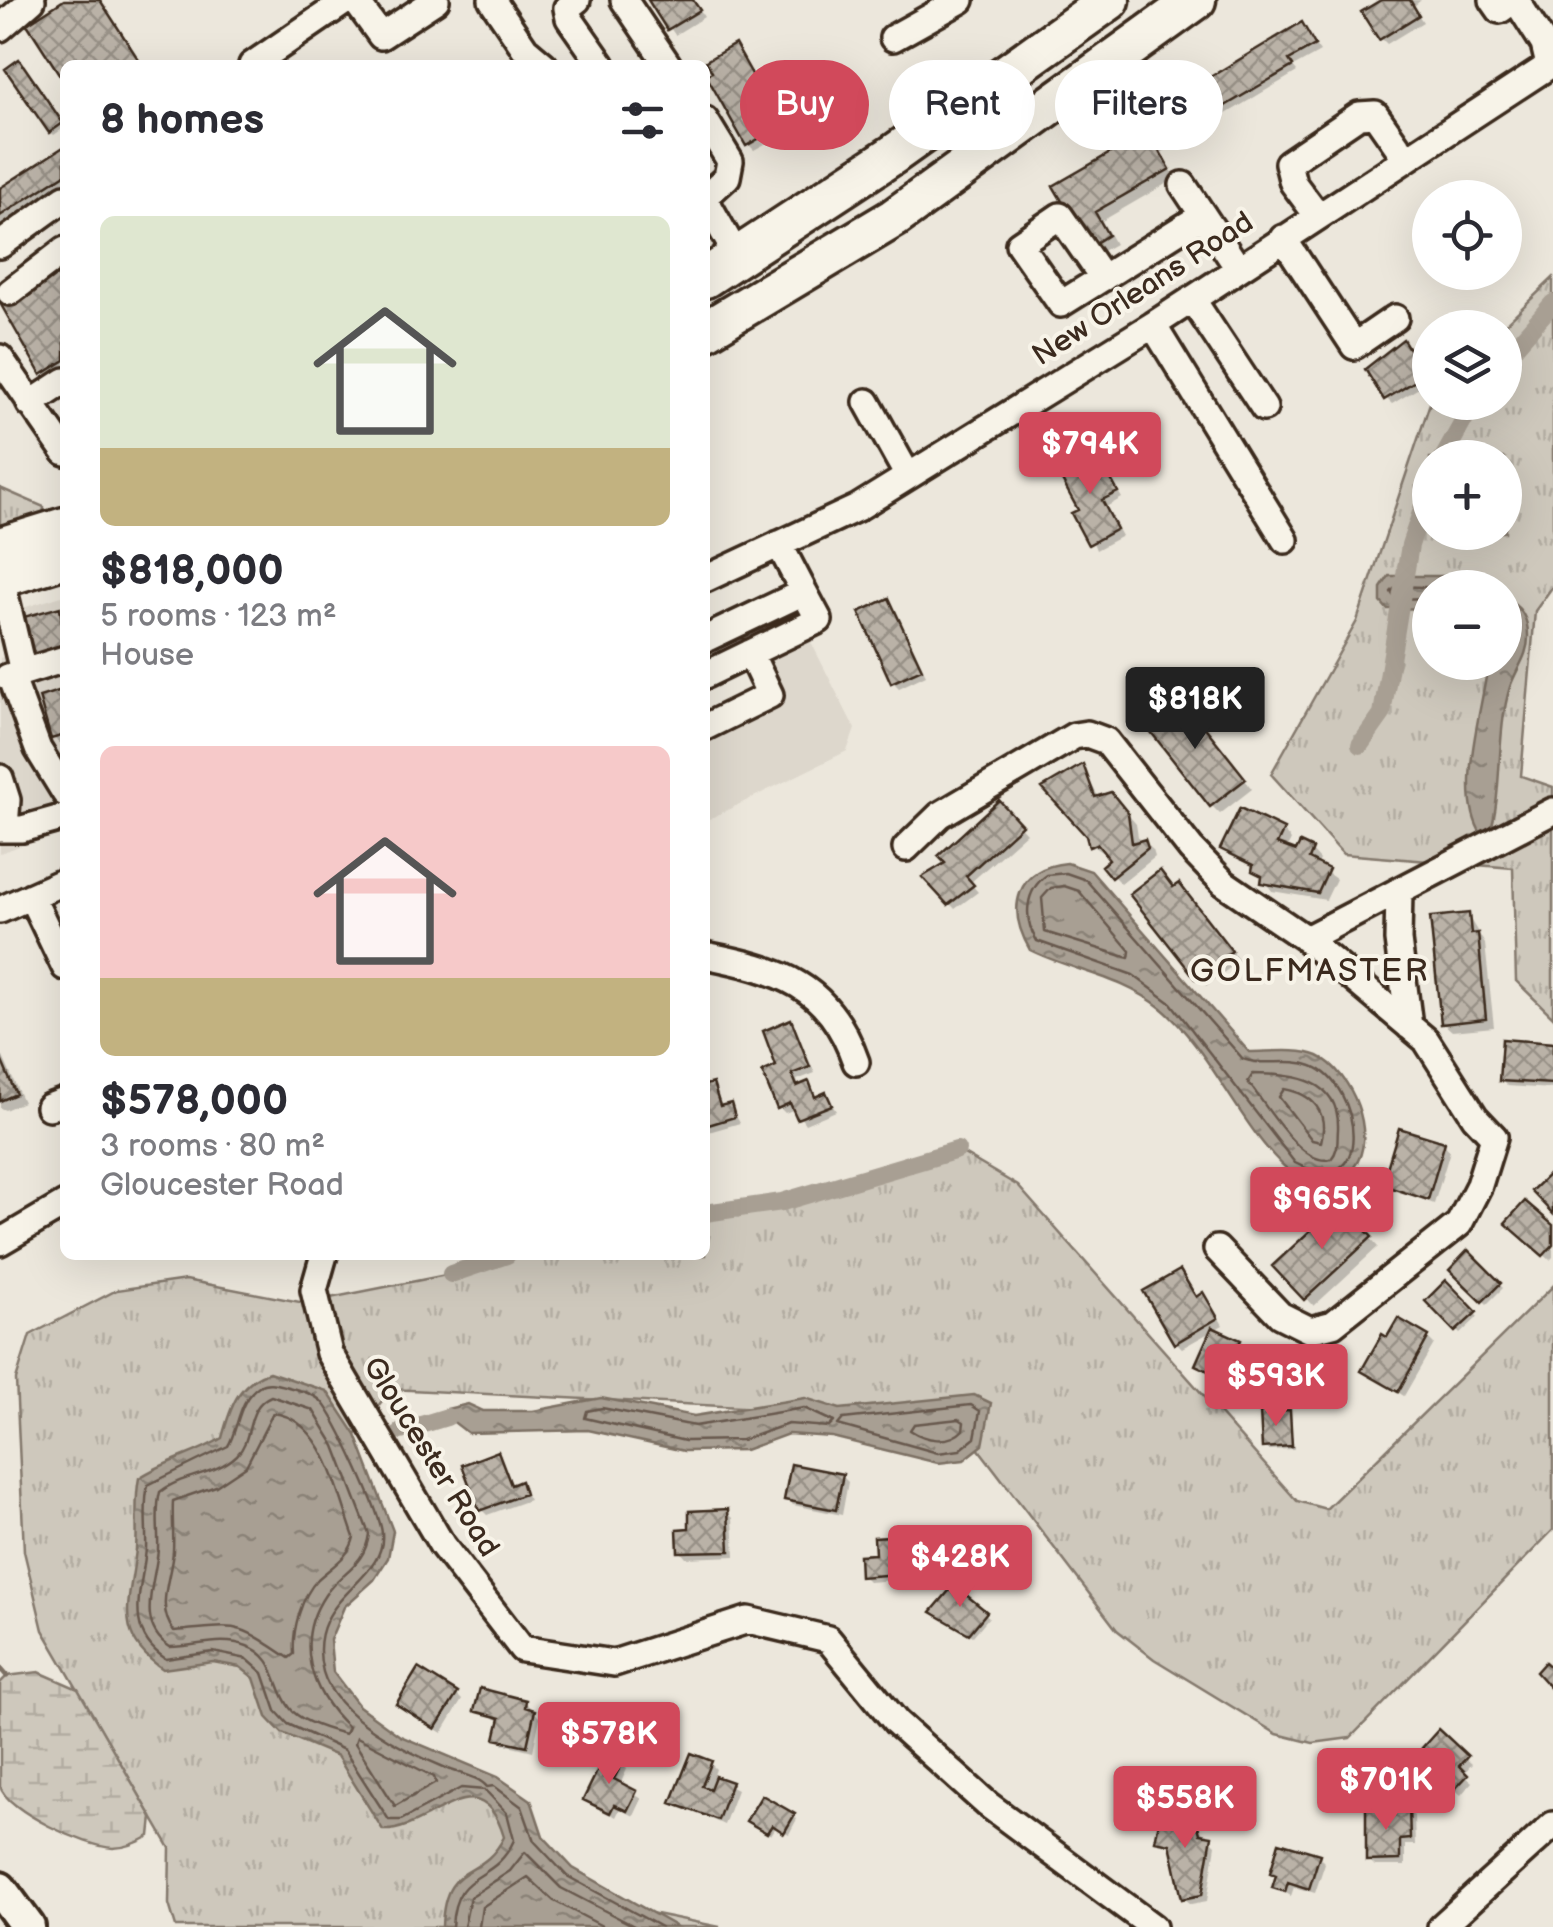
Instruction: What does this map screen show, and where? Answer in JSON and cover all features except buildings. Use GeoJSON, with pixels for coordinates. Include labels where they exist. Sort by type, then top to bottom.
{"type":"FeatureCollection","features":[{"type":"Feature","properties":{"kind":"highway"},"geometry":{"type":"LineString","coordinates":[[710,275],[1110,0]]}},
{"type":"Feature","properties":{"kind":"highway"},"geometry":{"type":"LineString","coordinates":[[710,328],[894,218],[1196,0]]}},
{"type":"Feature","properties":{"kind":"highway"},"geometry":{"type":"LineString","coordinates":[[738,258],[746,282],[740,311]]}},
{"type":"Feature","properties":{"kind":"highway"},"geometry":{"type":"LineString","coordinates":[[0,546],[60,553]]}},
{"type":"Feature","properties":{"kind":"highway"},"geometry":{"type":"LineString","coordinates":[[0,578],[60,555]]}},
{"type":"Feature","properties":{"kind":"main road"},"geometry":{"type":"LineString","coordinates":[[0,1889],[28,1927]]}},
{"type":"Feature","properties":{"kind":"street"},"geometry":{"type":"LineString","coordinates":[[0,28],[32,0]]}},
{"type":"Feature","properties":{"kind":"street"},"geometry":{"type":"LineString","coordinates":[[259,60],[347,0]]}},
{"type":"Feature","properties":{"kind":"street"},"geometry":{"type":"LineString","coordinates":[[355,0],[381,36],[436,0]]}},
{"type":"Feature","properties":{"kind":"street"},"geometry":{"type":"LineString","coordinates":[[492,0],[525,49],[538,60]]}},
{"type":"Feature","properties":{"kind":"street"},"geometry":{"type":"LineString","coordinates":[[577,0],[567,8],[569,18],[598,60]]}},
{"type":"Feature","properties":{"kind":"street"},"geometry":{"type":"LineString","coordinates":[[624,0],[665,60]]}},
{"type":"Feature","properties":{"kind":"street"},"geometry":{"type":"LineString","coordinates":[[893,38],[925,8],[960,0]]}},
{"type":"Feature","properties":{"kind":"street"},"geometry":{"type":"LineString","coordinates":[[1493,0],[1500,10],[1515,0],[1544,44],[1551,64]]}},
{"type":"Feature","properties":{"kind":"street","name":"New Orleans Road"},"geometry":{"type":"LineString","coordinates":[[710,577],[857,508],[1153,325],[1551,64]]}},
{"type":"Feature","properties":{"kind":"street"},"geometry":{"type":"LineString","coordinates":[[1317,215],[1293,183],[1288,163],[1359,115],[1375,114],[1405,157]]}},
{"type":"Feature","properties":{"kind":"street"},"geometry":{"type":"LineString","coordinates":[[710,128],[730,160],[727,177],[710,193]]}},
{"type":"Feature","properties":{"kind":"street"},"geometry":{"type":"LineString","coordinates":[[1183,185],[1238,268]]}},
{"type":"Feature","properties":{"kind":"street"},"geometry":{"type":"LineString","coordinates":[[710,207],[738,258]]}},
{"type":"Feature","properties":{"kind":"street"},"geometry":{"type":"LineString","coordinates":[[0,245],[57,212]]}},
{"type":"Feature","properties":{"kind":"street"},"geometry":{"type":"LineString","coordinates":[[0,263],[57,212]]}},
{"type":"Feature","properties":{"kind":"street"},"geometry":{"type":"LineString","coordinates":[[1102,278],[1203,215]]}},
{"type":"Feature","properties":{"kind":"street"},"geometry":{"type":"LineString","coordinates":[[1283,238],[1354,346],[1396,318]]}},
{"type":"Feature","properties":{"kind":"street"},"geometry":{"type":"LineString","coordinates":[[10,292],[60,254]]}},
{"type":"Feature","properties":{"kind":"street"},"geometry":{"type":"LineString","coordinates":[[1192,299],[1264,408]]}},
{"type":"Feature","properties":{"kind":"street"},"geometry":{"type":"LineString","coordinates":[[1153,325],[1284,540]]}},
{"type":"Feature","properties":{"kind":"street"},"geometry":{"type":"LineString","coordinates":[[0,358],[7,377],[30,404],[57,423]]}},
{"type":"Feature","properties":{"kind":"street"},"geometry":{"type":"LineString","coordinates":[[30,404],[60,383]]}},
{"type":"Feature","properties":{"kind":"street"},"geometry":{"type":"LineString","coordinates":[[867,402],[908,476]]}},
{"type":"Feature","properties":{"kind":"street"},"geometry":{"type":"LineString","coordinates":[[710,673],[820,620],[780,544]]}},
{"type":"Feature","properties":{"kind":"street"},"geometry":{"type":"LineString","coordinates":[[0,578],[11,676],[38,749],[58,764]]}},
{"type":"Feature","properties":{"kind":"street"},"geometry":{"type":"LineString","coordinates":[[710,638],[804,592]]}},
{"type":"Feature","properties":{"kind":"street"},"geometry":{"type":"LineString","coordinates":[[710,724],[770,696],[750,653]]}},
{"type":"Feature","properties":{"kind":"street"},"geometry":{"type":"LineString","coordinates":[[11,676],[60,661]]}},
{"type":"Feature","properties":{"kind":"street"},"geometry":{"type":"LineString","coordinates":[[906,848],[940,814],[1074,736],[1088,734],[1106,741],[1191,850],[1224,883],[1306,939],[1426,1040],[1475,1116],[1494,1137],[1478,1186],[1459,1224],[1333,1324],[1310,1330],[1280,1315],[1218,1249]]}},
{"type":"Feature","properties":{"kind":"street"},"geometry":{"type":"LineString","coordinates":[[0,778],[7,800],[3,828],[22,829],[60,818]]}},
{"type":"Feature","properties":{"kind":"street"},"geometry":{"type":"LineString","coordinates":[[1306,939],[1553,812]]}},
{"type":"Feature","properties":{"kind":"street"},"geometry":{"type":"LineString","coordinates":[[0,910],[60,883]]}},
{"type":"Feature","properties":{"kind":"street"},"geometry":{"type":"LineString","coordinates":[[1399,891],[1398,940],[1409,1026]]}},
{"type":"Feature","properties":{"kind":"street"},"geometry":{"type":"LineString","coordinates":[[31,896],[60,957]]}},
{"type":"Feature","properties":{"kind":"street"},"geometry":{"type":"LineString","coordinates":[[710,955],[772,968],[816,996],[845,1030],[856,1062]]}},
{"type":"Feature","properties":{"kind":"street"},"geometry":{"type":"LineString","coordinates":[[0,1242],[60,1207]]}},
{"type":"Feature","properties":{"kind":"street","name":"Gloucester Road"},"geometry":{"type":"LineString","coordinates":[[323,1260],[314,1290],[329,1353],[442,1545],[522,1650],[614,1663],[748,1620],[828,1639],[896,1722],[987,1804],[1153,1927]]}},
{"type":"Feature","properties":{"kind":"street"},"geometry":{"type":"LineString","coordinates":[[1440,1927],[1553,1826]]}},
{"type":"Feature","properties":{"kind":"shaded area"},"geometry":{"type":"Polygon","coordinates":[[[60,597],[60,832],[0,853],[0,658],[5,655],[0,615],[60,597]]]}},
{"type":"Feature","properties":{"kind":"shaded area"},"geometry":{"type":"Polygon","coordinates":[[[797,640],[811,642],[855,729],[847,751],[710,819],[710,722],[761,699],[749,666],[797,640]]]}},
{"type":"Feature","properties":{"kind":"green space"},"geometry":{"type":"Polygon","coordinates":[[[1553,278],[1553,586],[1535,611],[1521,776],[1553,787],[1553,1017],[1516,981],[1513,868],[1343,854],[1271,774],[1357,621],[1412,457],[1412,550],[1522,550],[1522,440],[1418,440],[1424,420],[1522,420],[1520,310],[1553,278]]]}},
{"type":"Feature","properties":{"kind":"green space"},"geometry":{"type":"Polygon","coordinates":[[[0,488],[44,507],[43,516],[0,533],[0,488]]]}},
{"type":"Feature","properties":{"kind":"green space"},"geometry":{"type":"Polygon","coordinates":[[[957,1150],[1018,1186],[1297,1501],[1326,1509],[1553,1286],[1553,1530],[1350,1738],[1313,1743],[1277,1734],[1154,1659],[1117,1630],[955,1418],[391,1389],[356,1435],[293,1692],[505,1792],[542,1891],[720,1927],[176,1927],[169,1904],[170,1848],[43,1630],[24,1551],[16,1380],[30,1335],[117,1290],[186,1280],[305,1303],[451,1274],[492,1260],[710,1260],[710,1212],[782,1202],[957,1150]]]}},
{"type":"Feature","properties":{"kind":"green space"},"geometry":{"type":"Polygon","coordinates":[[[39,1672],[78,1689],[152,1817],[150,1836],[123,1847],[101,1846],[49,1826],[6,1796],[0,1786],[0,1683],[7,1676],[39,1672]]]}},
{"type":"Feature","properties":{"kind":"water"},"geometry":{"type":"Polygon","coordinates":[[[1389,576],[1412,576],[1412,608],[1387,609],[1381,602],[1381,588],[1389,576]]]}},
{"type":"Feature","properties":{"kind":"water"},"geometry":{"type":"Polygon","coordinates":[[[1522,613],[1528,642],[1522,660],[1522,613]]]}},
{"type":"Feature","properties":{"kind":"water"},"geometry":{"type":"Polygon","coordinates":[[[1485,680],[1513,680],[1503,723],[1494,817],[1490,833],[1482,835],[1470,797],[1473,750],[1485,680]]]}},
{"type":"Feature","properties":{"kind":"water"},"geometry":{"type":"Polygon","coordinates":[[[1067,863],[1091,871],[1249,1052],[1293,1051],[1318,1056],[1341,1076],[1351,1090],[1362,1122],[1361,1154],[1347,1174],[1322,1184],[1296,1176],[1271,1153],[1195,1044],[1161,1008],[1114,981],[1030,950],[1018,919],[1020,892],[1037,873],[1067,863]]]}},
{"type":"Feature","properties":{"kind":"water"},"geometry":{"type":"Polygon","coordinates":[[[269,1372],[327,1391],[356,1435],[393,1531],[388,1558],[374,1580],[344,1607],[330,1640],[333,1672],[359,1706],[400,1736],[498,1777],[531,1800],[543,1836],[573,1868],[677,1927],[442,1927],[449,1890],[456,1880],[485,1861],[504,1837],[494,1813],[481,1802],[467,1800],[400,1828],[383,1830],[337,1756],[282,1733],[267,1717],[254,1678],[240,1667],[213,1662],[163,1669],[136,1643],[128,1615],[139,1478],[222,1438],[232,1407],[243,1389],[269,1372]]]}},
{"type":"Feature","properties":{"kind":"water"},"geometry":{"type":"Polygon","coordinates":[[[974,1395],[991,1403],[983,1445],[964,1460],[938,1463],[832,1437],[788,1434],[745,1450],[684,1451],[588,1430],[468,1433],[447,1417],[447,1409],[468,1404],[483,1411],[533,1411],[601,1398],[694,1416],[805,1398],[840,1409],[974,1395]]]}},
{"type":"Feature","properties":{"kind":"waterway"},"geometry":{"type":"LineString","coordinates":[[1522,339],[1553,303]]}},
{"type":"Feature","properties":{"kind":"waterway"},"geometry":{"type":"LineString","coordinates":[[1453,440],[1464,420]]}},
{"type":"Feature","properties":{"kind":"waterway"},"geometry":{"type":"LineString","coordinates":[[1360,745],[1382,714],[1412,539]]}},
{"type":"Feature","properties":{"kind":"waterway"},"geometry":{"type":"LineString","coordinates":[[710,1212],[782,1202],[957,1150]]}},
{"type":"Feature","properties":{"kind":"waterway"},"geometry":{"type":"LineString","coordinates":[[451,1274],[492,1260]]}},
{"type":"Feature","properties":{"kind":"waterway"},"geometry":{"type":"LineString","coordinates":[[401,1431],[447,1417]]}},
{"type":"Feature","properties":{"kind":"waterway"},"geometry":{"type":"LineString","coordinates":[[0,1668],[7,1676]]}},
{"type":"Feature","properties":{"kind":"district","name":"GOLFMASTER"},"geometry":{"type":"Point","coordinates":[1310,971]}}]}
